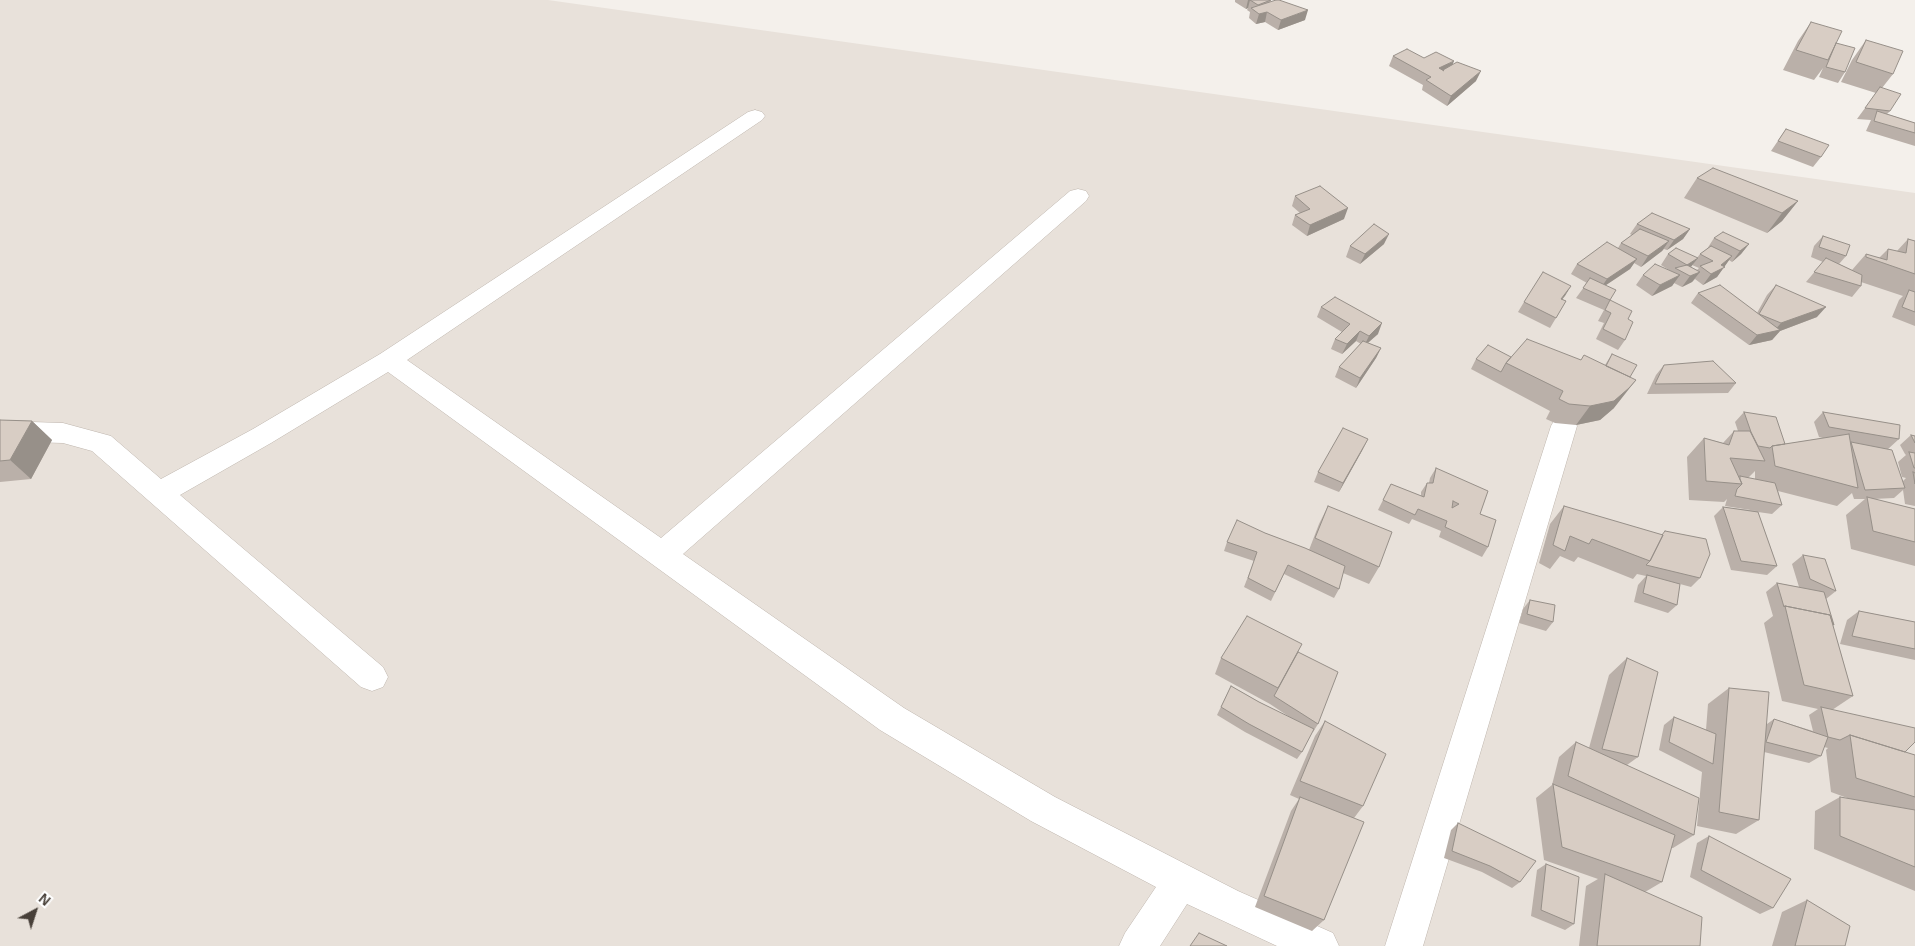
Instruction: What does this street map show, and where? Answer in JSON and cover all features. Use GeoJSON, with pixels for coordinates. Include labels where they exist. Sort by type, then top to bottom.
{"type":"FeatureCollection","features":[{"type":"Feature","properties":{"kind":"street"},"geometry":{"type":"LineString","coordinates":[[159,493],[262,436],[389,360],[755,116]]}},
{"type":"Feature","properties":{"kind":"street"},"geometry":{"type":"LineString","coordinates":[[662,555],[1078,196]]}},
{"type":"Feature","properties":{"kind":"street"},"geometry":{"type":"LineString","coordinates":[[389,360],[892,719],[1043,809],[1225,904],[1320,946]]}},
{"type":"Feature","properties":{"kind":"street"},"geometry":{"type":"LineString","coordinates":[[1404,946],[1564,426]]}},
{"type":"Feature","properties":{"kind":"street"},"geometry":{"type":"LineString","coordinates":[[0,431],[63,433],[101,443],[372,677]]}},
{"type":"Feature","properties":{"kind":"street"},"geometry":{"type":"LineString","coordinates":[[1138,946],[1181,881]]}},
{"type":"Feature","properties":{"kind":"shaded area"},"geometry":{"type":"Polygon","coordinates":[[[0,0],[548,0],[1915,193],[1915,946],[0,946],[0,0]]]}},
{"type":"Feature","properties":{"kind":"building"},"geometry":{"type":"Polygon","coordinates":[[[1250,0],[1271,0],[1258,5],[1250,0]]]}},
{"type":"Feature","properties":{"kind":"building"},"geometry":{"type":"Polygon","coordinates":[[[1276,0],[1308,10],[1281,20],[1267,12],[1259,14],[1251,8],[1276,0]]]}},
{"type":"Feature","properties":{"kind":"building"},"geometry":{"type":"Polygon","coordinates":[[[1811,22],[1842,31],[1828,60],[1796,50],[1811,22]]]}},
{"type":"Feature","properties":{"kind":"building"},"geometry":{"type":"Polygon","coordinates":[[[1866,40],[1903,51],[1893,74],[1856,62],[1866,40]]]}},
{"type":"Feature","properties":{"kind":"building"},"geometry":{"type":"Polygon","coordinates":[[[1836,43],[1855,48],[1845,72],[1826,67],[1836,43]]]}},
{"type":"Feature","properties":{"kind":"building"},"geometry":{"type":"Polygon","coordinates":[[[1407,49],[1424,58],[1436,52],[1454,61],[1439,68],[1444,71],[1457,62],[1481,71],[1451,96],[1426,80],[1431,77],[1393,56],[1407,49]]]}},
{"type":"Feature","properties":{"kind":"building"},"geometry":{"type":"Polygon","coordinates":[[[1880,87],[1901,94],[1890,111],[1865,108],[1880,87]]]}},
{"type":"Feature","properties":{"kind":"building"},"geometry":{"type":"Polygon","coordinates":[[[1877,111],[1915,123],[1915,133],[1874,121],[1877,111]]]}},
{"type":"Feature","properties":{"kind":"building"},"geometry":{"type":"Polygon","coordinates":[[[1786,129],[1829,145],[1821,157],[1778,141],[1786,129]]]}},
{"type":"Feature","properties":{"kind":"building"},"geometry":{"type":"Polygon","coordinates":[[[1713,168],[1798,201],[1782,213],[1697,178],[1713,168]]]}},
{"type":"Feature","properties":{"kind":"building"},"geometry":{"type":"Polygon","coordinates":[[[1320,186],[1348,208],[1310,225],[1295,215],[1310,209],[1295,196],[1320,186]]]}},
{"type":"Feature","properties":{"kind":"building"},"geometry":{"type":"Polygon","coordinates":[[[1652,213],[1690,229],[1674,240],[1637,224],[1652,213]]]}},
{"type":"Feature","properties":{"kind":"building"},"geometry":{"type":"Polygon","coordinates":[[[1374,224],[1389,234],[1365,254],[1350,246],[1374,224]]]}},
{"type":"Feature","properties":{"kind":"building"},"geometry":{"type":"Polygon","coordinates":[[[1640,229],[1669,241],[1648,256],[1621,243],[1640,229]]]}},
{"type":"Feature","properties":{"kind":"building"},"geometry":{"type":"Polygon","coordinates":[[[1723,232],[1749,244],[1740,251],[1714,238],[1723,232]]]}},
{"type":"Feature","properties":{"kind":"building"},"geometry":{"type":"Polygon","coordinates":[[[1823,236],[1850,245],[1846,256],[1819,247],[1823,236]]]}},
{"type":"Feature","properties":{"kind":"building"},"geometry":{"type":"Polygon","coordinates":[[[1908,239],[1915,241],[1915,274],[1866,257],[1866,254],[1887,260],[1888,249],[1906,253],[1908,239]]]}},
{"type":"Feature","properties":{"kind":"building"},"geometry":{"type":"Polygon","coordinates":[[[1607,242],[1637,259],[1607,279],[1577,264],[1607,242]]]}},
{"type":"Feature","properties":{"kind":"building"},"geometry":{"type":"Polygon","coordinates":[[[1711,246],[1732,256],[1721,265],[1725,267],[1711,274],[1700,266],[1713,261],[1700,254],[1711,246]]]}},
{"type":"Feature","properties":{"kind":"building"},"geometry":{"type":"Polygon","coordinates":[[[1676,248],[1698,258],[1687,265],[1668,254],[1676,248]]]}},
{"type":"Feature","properties":{"kind":"building"},"geometry":{"type":"Polygon","coordinates":[[[1826,258],[1862,275],[1861,286],[1814,272],[1826,258]]]}},
{"type":"Feature","properties":{"kind":"building"},"geometry":{"type":"Polygon","coordinates":[[[1655,264],[1680,275],[1660,285],[1643,275],[1655,264]]]}},
{"type":"Feature","properties":{"kind":"building"},"geometry":{"type":"Polygon","coordinates":[[[1687,265],[1700,272],[1690,276],[1675,268],[1687,265]]]}},
{"type":"Feature","properties":{"kind":"building"},"geometry":{"type":"Polygon","coordinates":[[[1543,272],[1571,286],[1561,299],[1566,301],[1556,318],[1524,302],[1543,272]]]}},
{"type":"Feature","properties":{"kind":"building"},"geometry":{"type":"Polygon","coordinates":[[[1590,278],[1616,290],[1610,300],[1583,288],[1590,278]]]}},
{"type":"Feature","properties":{"kind":"building"},"geometry":{"type":"Polygon","coordinates":[[[1720,285],[1780,330],[1757,335],[1698,293],[1720,285]]]}},
{"type":"Feature","properties":{"kind":"building"},"geometry":{"type":"Polygon","coordinates":[[[1776,285],[1826,307],[1781,323],[1759,314],[1776,285]]]}},
{"type":"Feature","properties":{"kind":"building"},"geometry":{"type":"Polygon","coordinates":[[[1909,290],[1915,292],[1915,312],[1902,307],[1909,290]]]}},
{"type":"Feature","properties":{"kind":"building"},"geometry":{"type":"Polygon","coordinates":[[[1335,297],[1382,323],[1369,336],[1360,331],[1347,344],[1335,339],[1350,324],[1321,307],[1335,297]]]}},
{"type":"Feature","properties":{"kind":"building"},"geometry":{"type":"Polygon","coordinates":[[[1610,300],[1632,311],[1628,319],[1633,322],[1625,340],[1603,329],[1611,313],[1605,310],[1610,300]]]}},
{"type":"Feature","properties":{"kind":"building"},"geometry":{"type":"Polygon","coordinates":[[[1527,339],[1581,360],[1584,355],[1636,380],[1614,401],[1590,406],[1569,404],[1559,399],[1563,391],[1506,363],[1527,339]]]}},
{"type":"Feature","properties":{"kind":"building"},"geometry":{"type":"Polygon","coordinates":[[[1363,341],[1381,348],[1360,378],[1339,367],[1363,341]]]}},
{"type":"Feature","properties":{"kind":"building"},"geometry":{"type":"Polygon","coordinates":[[[1488,345],[1511,357],[1501,372],[1476,359],[1488,345]]]}},
{"type":"Feature","properties":{"kind":"building"},"geometry":{"type":"Polygon","coordinates":[[[1612,354],[1637,365],[1630,377],[1606,366],[1612,354]]]}},
{"type":"Feature","properties":{"kind":"building"},"geometry":{"type":"Polygon","coordinates":[[[1713,361],[1736,383],[1655,384],[1664,365],[1713,361]]]}},
{"type":"Feature","properties":{"kind":"building"},"geometry":{"type":"Polygon","coordinates":[[[1744,412],[1776,417],[1785,444],[1770,448],[1758,446],[1744,412]]]}},
{"type":"Feature","properties":{"kind":"building"},"geometry":{"type":"Polygon","coordinates":[[[1823,412],[1900,425],[1899,439],[1829,427],[1823,412]]]}},
{"type":"Feature","properties":{"kind":"building"},"geometry":{"type":"Polygon","coordinates":[[[0,420],[32,421],[10,460],[0,461],[0,420]]]}},
{"type":"Feature","properties":{"kind":"building"},"geometry":{"type":"Polygon","coordinates":[[[1343,428],[1368,439],[1343,483],[1318,472],[1343,428]]]}},
{"type":"Feature","properties":{"kind":"building"},"geometry":{"type":"Polygon","coordinates":[[[1734,431],[1750,431],[1765,461],[1730,458],[1742,484],[1706,481],[1704,438],[1729,445],[1734,431]]]}},
{"type":"Feature","properties":{"kind":"building"},"geometry":{"type":"Polygon","coordinates":[[[1849,434],[1858,488],[1775,466],[1772,446],[1849,434]]]}},
{"type":"Feature","properties":{"kind":"building"},"geometry":{"type":"Polygon","coordinates":[[[1851,442],[1892,450],[1905,488],[1865,490],[1851,442]]]}},
{"type":"Feature","properties":{"kind":"building"},"geometry":{"type":"Polygon","coordinates":[[[1909,452],[1915,453],[1915,468],[1914,468],[1909,452]]]}},
{"type":"Feature","properties":{"kind":"building"},"geometry":{"type":"Polygon","coordinates":[[[1436,468],[1488,491],[1480,514],[1496,520],[1488,547],[1445,527],[1447,521],[1418,509],[1415,515],[1383,500],[1391,484],[1424,497],[1427,483],[1433,483],[1436,468]],[[1453,501],[1452,508],[1459,504],[1453,501]]]}},
{"type":"Feature","properties":{"kind":"building"},"geometry":{"type":"Polygon","coordinates":[[[1740,476],[1775,483],[1782,505],[1735,496],[1737,489],[1742,484],[1740,476]]]}},
{"type":"Feature","properties":{"kind":"building"},"geometry":{"type":"Polygon","coordinates":[[[1867,497],[1915,509],[1915,542],[1873,531],[1867,497]]]}},
{"type":"Feature","properties":{"kind":"building"},"geometry":{"type":"Polygon","coordinates":[[[1328,506],[1392,532],[1379,567],[1315,538],[1328,506]]]}},
{"type":"Feature","properties":{"kind":"building"},"geometry":{"type":"Polygon","coordinates":[[[1564,506],[1663,535],[1650,561],[1592,539],[1589,544],[1570,536],[1565,551],[1553,545],[1564,506]]]}},
{"type":"Feature","properties":{"kind":"building"},"geometry":{"type":"Polygon","coordinates":[[[1723,507],[1758,512],[1777,566],[1741,561],[1723,507]]]}},
{"type":"Feature","properties":{"kind":"building"},"geometry":{"type":"Polygon","coordinates":[[[1237,520],[1345,566],[1339,589],[1288,565],[1275,592],[1248,578],[1257,552],[1227,542],[1237,520]]]}},
{"type":"Feature","properties":{"kind":"building"},"geometry":{"type":"Polygon","coordinates":[[[1665,531],[1706,539],[1710,554],[1700,578],[1646,565],[1650,561],[1665,531]]]}},
{"type":"Feature","properties":{"kind":"building"},"geometry":{"type":"Polygon","coordinates":[[[1803,555],[1825,559],[1836,591],[1810,579],[1803,555]]]}},
{"type":"Feature","properties":{"kind":"building"},"geometry":{"type":"Polygon","coordinates":[[[1647,575],[1680,584],[1677,605],[1643,593],[1647,575]]]}},
{"type":"Feature","properties":{"kind":"building"},"geometry":{"type":"Polygon","coordinates":[[[1777,583],[1824,592],[1834,625],[1830,615],[1784,607],[1777,583]]]}},
{"type":"Feature","properties":{"kind":"building"},"geometry":{"type":"Polygon","coordinates":[[[1530,600],[1555,605],[1553,622],[1527,614],[1530,600]]]}},
{"type":"Feature","properties":{"kind":"building"},"geometry":{"type":"Polygon","coordinates":[[[1785,606],[1830,615],[1853,696],[1804,685],[1785,606]]]}},
{"type":"Feature","properties":{"kind":"building"},"geometry":{"type":"Polygon","coordinates":[[[1859,611],[1915,622],[1915,649],[1852,636],[1859,611]]]}},
{"type":"Feature","properties":{"kind":"building"},"geometry":{"type":"Polygon","coordinates":[[[1247,616],[1302,644],[1278,688],[1221,658],[1247,616]]]}},
{"type":"Feature","properties":{"kind":"building"},"geometry":{"type":"Polygon","coordinates":[[[1298,652],[1338,672],[1318,724],[1274,696],[1298,652]]]}},
{"type":"Feature","properties":{"kind":"building"},"geometry":{"type":"Polygon","coordinates":[[[1627,658],[1658,672],[1638,757],[1602,749],[1627,658]]]}},
{"type":"Feature","properties":{"kind":"building"},"geometry":{"type":"Polygon","coordinates":[[[1231,686],[1314,729],[1302,752],[1221,707],[1231,686]]]}},
{"type":"Feature","properties":{"kind":"building"},"geometry":{"type":"Polygon","coordinates":[[[1729,688],[1769,692],[1759,820],[1719,812],[1729,688]]]}},
{"type":"Feature","properties":{"kind":"building"},"geometry":{"type":"Polygon","coordinates":[[[1821,707],[1915,728],[1915,742],[1905,752],[1850,735],[1840,740],[1828,737],[1821,707]]]}},
{"type":"Feature","properties":{"kind":"building"},"geometry":{"type":"Polygon","coordinates":[[[1674,717],[1716,734],[1713,764],[1669,742],[1674,717]]]}},
{"type":"Feature","properties":{"kind":"building"},"geometry":{"type":"Polygon","coordinates":[[[1774,719],[1828,737],[1821,756],[1766,742],[1774,719]]]}},
{"type":"Feature","properties":{"kind":"building"},"geometry":{"type":"Polygon","coordinates":[[[1325,721],[1386,754],[1363,806],[1300,781],[1325,721]]]}},
{"type":"Feature","properties":{"kind":"building"},"geometry":{"type":"Polygon","coordinates":[[[1850,735],[1915,755],[1915,797],[1856,778],[1850,735]]]}},
{"type":"Feature","properties":{"kind":"building"},"geometry":{"type":"Polygon","coordinates":[[[1576,742],[1699,798],[1694,835],[1568,776],[1576,742]]]}},
{"type":"Feature","properties":{"kind":"building"},"geometry":{"type":"Polygon","coordinates":[[[1553,784],[1675,835],[1662,882],[1562,847],[1553,784]]]}},
{"type":"Feature","properties":{"kind":"building"},"geometry":{"type":"Polygon","coordinates":[[[1300,797],[1364,822],[1324,920],[1264,896],[1300,797]]]}},
{"type":"Feature","properties":{"kind":"building"},"geometry":{"type":"Polygon","coordinates":[[[1840,797],[1915,810],[1915,867],[1840,836],[1840,797]]]}},
{"type":"Feature","properties":{"kind":"building"},"geometry":{"type":"Polygon","coordinates":[[[1458,823],[1536,861],[1520,882],[1490,866],[1452,851],[1458,823]]]}},
{"type":"Feature","properties":{"kind":"building"},"geometry":{"type":"Polygon","coordinates":[[[1709,836],[1791,879],[1773,908],[1701,870],[1709,836]]]}},
{"type":"Feature","properties":{"kind":"building"},"geometry":{"type":"Polygon","coordinates":[[[1546,864],[1579,877],[1574,924],[1541,910],[1546,864]]]}},
{"type":"Feature","properties":{"kind":"building"},"geometry":{"type":"Polygon","coordinates":[[[1605,874],[1702,917],[1700,946],[1597,946],[1605,874]]]}},
{"type":"Feature","properties":{"kind":"building"},"geometry":{"type":"Polygon","coordinates":[[[1807,900],[1850,926],[1845,946],[1795,946],[1807,900]]]}},
{"type":"Feature","properties":{"kind":"building"},"geometry":{"type":"Polygon","coordinates":[[[1199,933],[1227,946],[1190,946],[1199,933]]]}}]}
